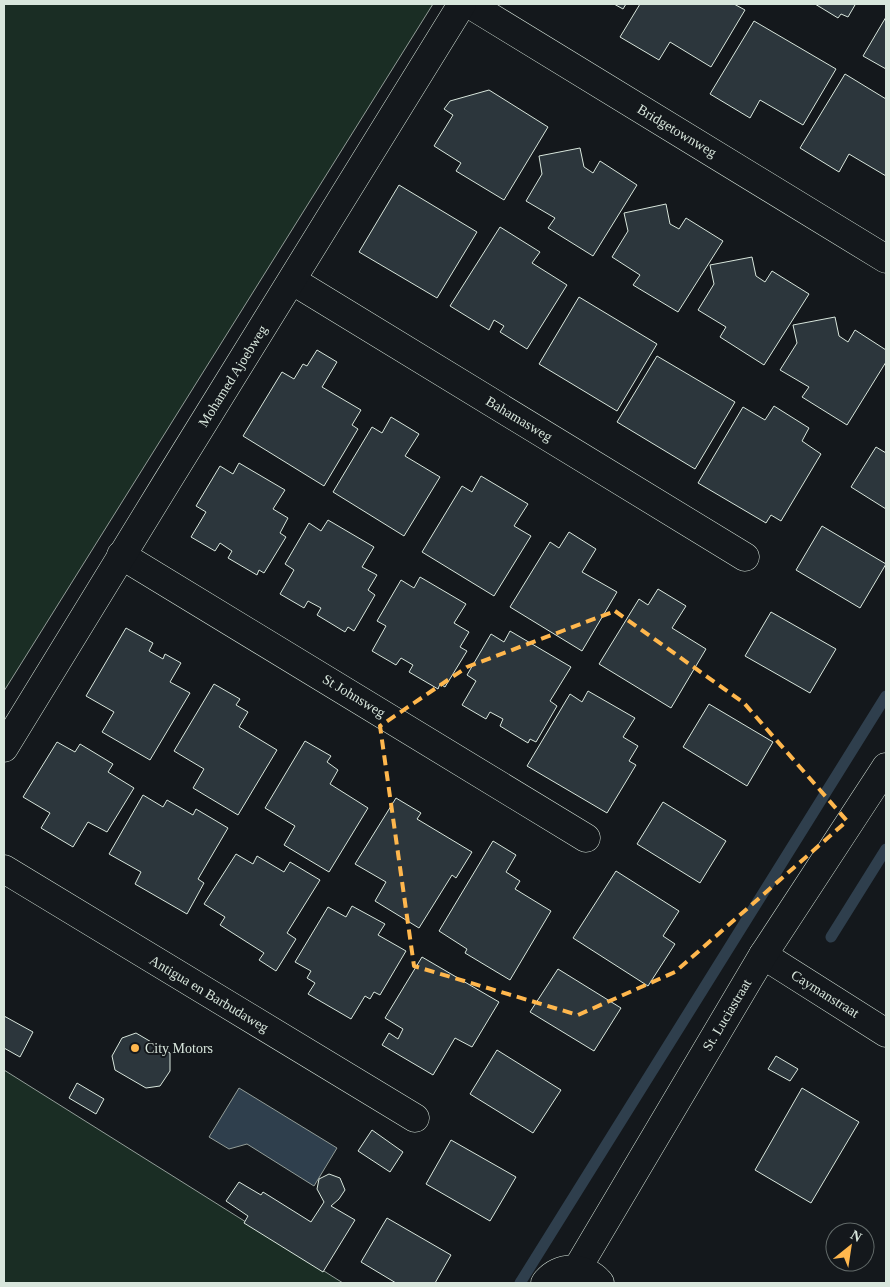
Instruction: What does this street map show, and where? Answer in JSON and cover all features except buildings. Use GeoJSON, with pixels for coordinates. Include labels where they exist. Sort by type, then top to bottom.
{"type":"FeatureCollection","features":[{"type":"Feature","properties":{"kind":"street","name":"Mohamed Ajoebweg"},"geometry":{"type":"LineString","coordinates":[[4,748],[121,555],[293,281],[462,4]]}},
{"type":"Feature","properties":{"kind":"street","name":"Bridgetownweg"},"geometry":{"type":"LineString","coordinates":[[469,4],[886,258]]}},
{"type":"Feature","properties":{"kind":"street","name":"Bahamasweg"},"geometry":{"type":"LineString","coordinates":[[293,281],[745,557]]}},
{"type":"Feature","properties":{"kind":"street","name":"St Johnsweg"},"geometry":{"type":"LineString","coordinates":[[121,555],[586,838]]}},
{"type":"Feature","properties":{"kind":"street","name":"St. Luciastraat"},"geometry":{"type":"LineString","coordinates":[[577,1269],[763,955],[886,767]]}},
{"type":"Feature","properties":{"kind":"street","name":"Antigua en Barbudaweg"},"geometry":{"type":"LineString","coordinates":[[4,869],[415,1118]]}},
{"type":"Feature","properties":{"kind":"street","name":"Caymanstraat"},"geometry":{"type":"LineString","coordinates":[[763,955],[886,1033]]}},
{"type":"Feature","properties":{"kind":"street"},"geometry":{"type":"LineString","coordinates":[[545,1283],[560,1271],[577,1269],[593,1275],[600,1283]]}},
{"type":"Feature","properties":{"kind":"highlighted area"},"geometry":{"type":"Polygon","coordinates":[[[615,611],[744,703],[847,821],[675,972],[578,1015],[414,966],[380,726],[467,667],[615,611]]]}},
{"type":"Feature","properties":{"kind":"green space"},"geometry":{"type":"Polygon","coordinates":[[[4,4],[433,4],[4,691],[4,4]]]}},
{"type":"Feature","properties":{"kind":"green space"},"geometry":{"type":"Polygon","coordinates":[[[4,1070],[343,1283],[4,1283],[4,1070]]]}},
{"type":"Feature","properties":{"kind":"water"},"geometry":{"type":"Polygon","coordinates":[[[239,1088],[337,1148],[314,1186],[247,1144],[229,1149],[209,1137],[239,1088]]]}},
{"type":"Feature","properties":{"kind":"waterway"},"geometry":{"type":"LineString","coordinates":[[520,1283],[886,696]]}},
{"type":"Feature","properties":{"kind":"waterway"},"geometry":{"type":"LineString","coordinates":[[831,937],[886,849]]}},
{"type":"Feature","properties":{"kind":"place","name":"City Motors"},"geometry":{"type":"Point","coordinates":[135,1048]}}]}
